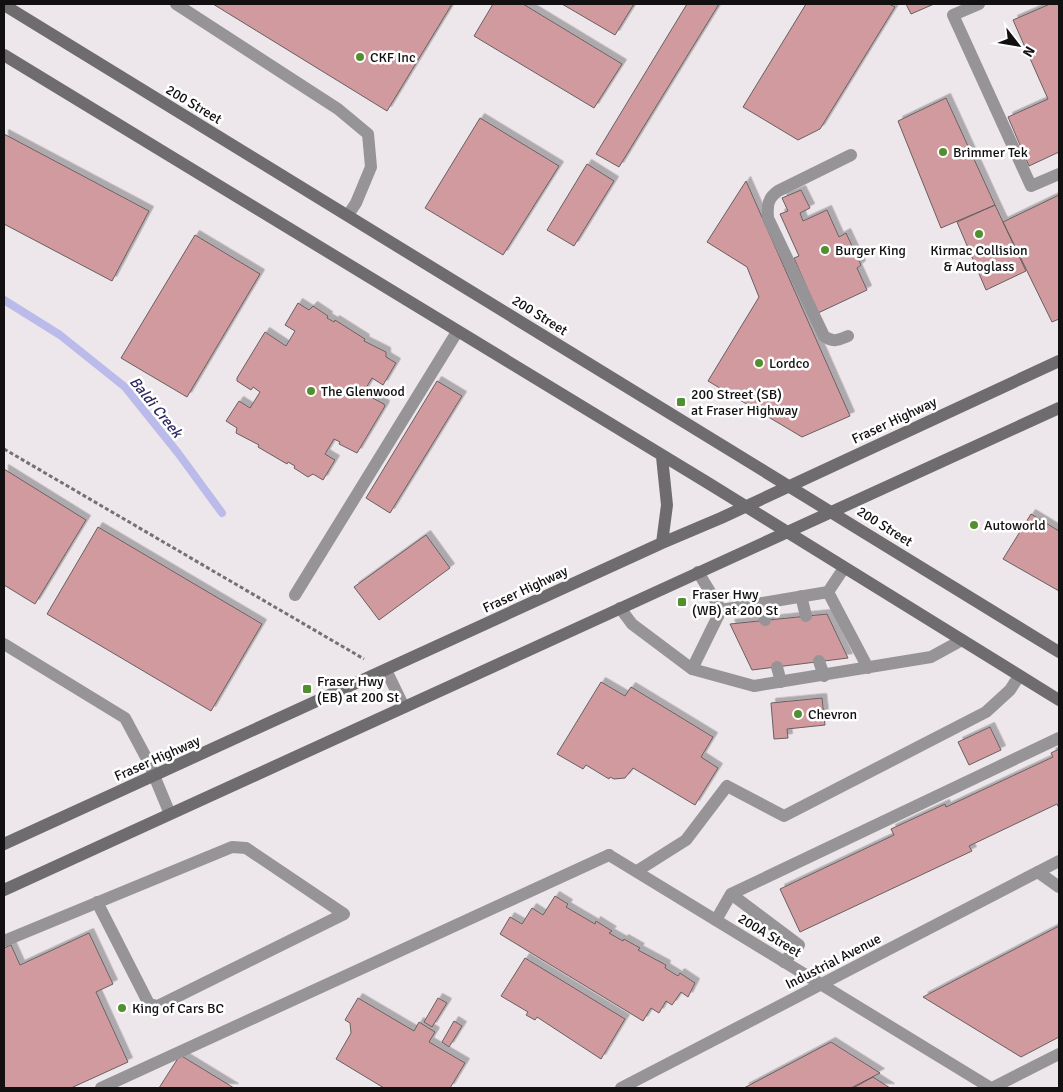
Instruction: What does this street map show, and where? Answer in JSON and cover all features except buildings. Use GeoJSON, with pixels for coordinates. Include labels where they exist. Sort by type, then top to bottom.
{"type":"FeatureCollection","features":[{"type":"Feature","properties":{"kind":"main road","name":"200 Street"},"geometry":{"type":"LineString","coordinates":[[4,4],[1059,652]]}},
{"type":"Feature","properties":{"kind":"main road"},"geometry":{"type":"LineString","coordinates":[[4,55],[745,506],[1059,700]]}},
{"type":"Feature","properties":{"kind":"main road","name":"Fraser Highway"},"geometry":{"type":"LineString","coordinates":[[4,844],[790,486],[1059,361]]}},
{"type":"Feature","properties":{"kind":"main road"},"geometry":{"type":"LineString","coordinates":[[4,890],[1059,408]]}},
{"type":"Feature","properties":{"kind":"main road"},"geometry":{"type":"LineString","coordinates":[[662,457],[667,505],[662,543]]}},
{"type":"Feature","properties":{"kind":"street"},"geometry":{"type":"LineString","coordinates":[[176,4],[338,109],[368,134],[371,167],[356,203],[348,215]]}},
{"type":"Feature","properties":{"kind":"street"},"geometry":{"type":"LineString","coordinates":[[979,4],[952,15],[1031,186],[1059,174]]}},
{"type":"Feature","properties":{"kind":"street"},"geometry":{"type":"LineString","coordinates":[[848,336],[836,341],[829,340],[824,336],[768,218],[767,206],[770,196],[778,190],[851,156]]}},
{"type":"Feature","properties":{"kind":"street"},"geometry":{"type":"LineString","coordinates":[[295,595],[458,332]]}},
{"type":"Feature","properties":{"kind":"street"},"geometry":{"type":"LineString","coordinates":[[722,610],[828,592],[844,568]]}},
{"type":"Feature","properties":{"kind":"street"},"geometry":{"type":"LineString","coordinates":[[698,572],[722,610]]}},
{"type":"Feature","properties":{"kind":"street"},"geometry":{"type":"LineString","coordinates":[[828,592],[868,668]]}},
{"type":"Feature","properties":{"kind":"street"},"geometry":{"type":"LineString","coordinates":[[801,596],[806,616]]}},
{"type":"Feature","properties":{"kind":"street"},"geometry":{"type":"LineString","coordinates":[[761,603],[765,620]]}},
{"type":"Feature","properties":{"kind":"street"},"geometry":{"type":"LineString","coordinates":[[620,608],[632,624],[692,669],[754,686],[931,657],[962,640]]}},
{"type":"Feature","properties":{"kind":"street"},"geometry":{"type":"LineString","coordinates":[[692,669],[722,610]]}},
{"type":"Feature","properties":{"kind":"street"},"geometry":{"type":"LineString","coordinates":[[4,644],[125,718],[155,776],[170,814]]}},
{"type":"Feature","properties":{"kind":"street"},"geometry":{"type":"LineString","coordinates":[[819,661],[824,676]]}},
{"type":"Feature","properties":{"kind":"street"},"geometry":{"type":"LineString","coordinates":[[777,667],[781,682]]}},
{"type":"Feature","properties":{"kind":"street"},"geometry":{"type":"LineString","coordinates":[[386,670],[404,707]]}},
{"type":"Feature","properties":{"kind":"street"},"geometry":{"type":"LineString","coordinates":[[637,871],[686,840],[727,786],[784,816],[986,712],[1010,690],[1019,676]]}},
{"type":"Feature","properties":{"kind":"street"},"geometry":{"type":"LineString","coordinates":[[716,920],[731,894],[1059,738]]}},
{"type":"Feature","properties":{"kind":"street"},"geometry":{"type":"LineString","coordinates":[[4,941],[97,902],[232,847],[246,848],[344,914],[158,1006],[149,1004],[97,902]]}},
{"type":"Feature","properties":{"kind":"street","name":"200A Street"},"geometry":{"type":"LineString","coordinates":[[101,1088],[609,855],[992,1088]]}},
{"type":"Feature","properties":{"kind":"street","name":"Industrial Avenue"},"geometry":{"type":"LineString","coordinates":[[621,1088],[1059,861]]}},
{"type":"Feature","properties":{"kind":"street"},"geometry":{"type":"LineString","coordinates":[[1038,872],[1059,887]]}},
{"type":"Feature","properties":{"kind":"street"},"geometry":{"type":"LineString","coordinates":[[731,894],[799,945],[784,962]]}},
{"type":"Feature","properties":{"kind":"street"},"geometry":{"type":"LineString","coordinates":[[992,1088],[1059,1054]]}},
{"type":"Feature","properties":{"kind":"path"},"geometry":{"type":"LineString","coordinates":[[4,449],[369,661]]}},
{"type":"Feature","properties":{"kind":"waterway","name":"Baldi Creek"},"geometry":{"type":"LineString","coordinates":[[4,300],[60,335],[125,387],[178,453],[222,513]]}},
{"type":"Feature","properties":{"kind":"place","name":"CKF Inc"},"geometry":{"type":"Point","coordinates":[360,57]}},
{"type":"Feature","properties":{"kind":"place","name":"Brimmer Tek"},"geometry":{"type":"Point","coordinates":[943,152]}},
{"type":"Feature","properties":{"kind":"place","name":"Kirmac Collision & Autoglass"},"geometry":{"type":"Point","coordinates":[979,234]}},
{"type":"Feature","properties":{"kind":"place","name":"Burger King"},"geometry":{"type":"Point","coordinates":[825,250]}},
{"type":"Feature","properties":{"kind":"place","name":"Lordco"},"geometry":{"type":"Point","coordinates":[759,363]}},
{"type":"Feature","properties":{"kind":"place","name":"The Glenwood"},"geometry":{"type":"Point","coordinates":[311,391]}},
{"type":"Feature","properties":{"kind":"place","name":"200 Street (SB) at Fraser Highway"},"geometry":{"type":"Point","coordinates":[681,402]}},
{"type":"Feature","properties":{"kind":"place","name":"Autoworld"},"geometry":{"type":"Point","coordinates":[974,525]}},
{"type":"Feature","properties":{"kind":"place","name":"Fraser Hwy (WB) at 200 St"},"geometry":{"type":"Point","coordinates":[682,602]}},
{"type":"Feature","properties":{"kind":"place","name":"Fraser Hwy (EB) at 200 St"},"geometry":{"type":"Point","coordinates":[307,689]}},
{"type":"Feature","properties":{"kind":"place","name":"Chevron"},"geometry":{"type":"Point","coordinates":[798,714]}},
{"type":"Feature","properties":{"kind":"place","name":"King of Cars BC"},"geometry":{"type":"Point","coordinates":[122,1008]}}]}
